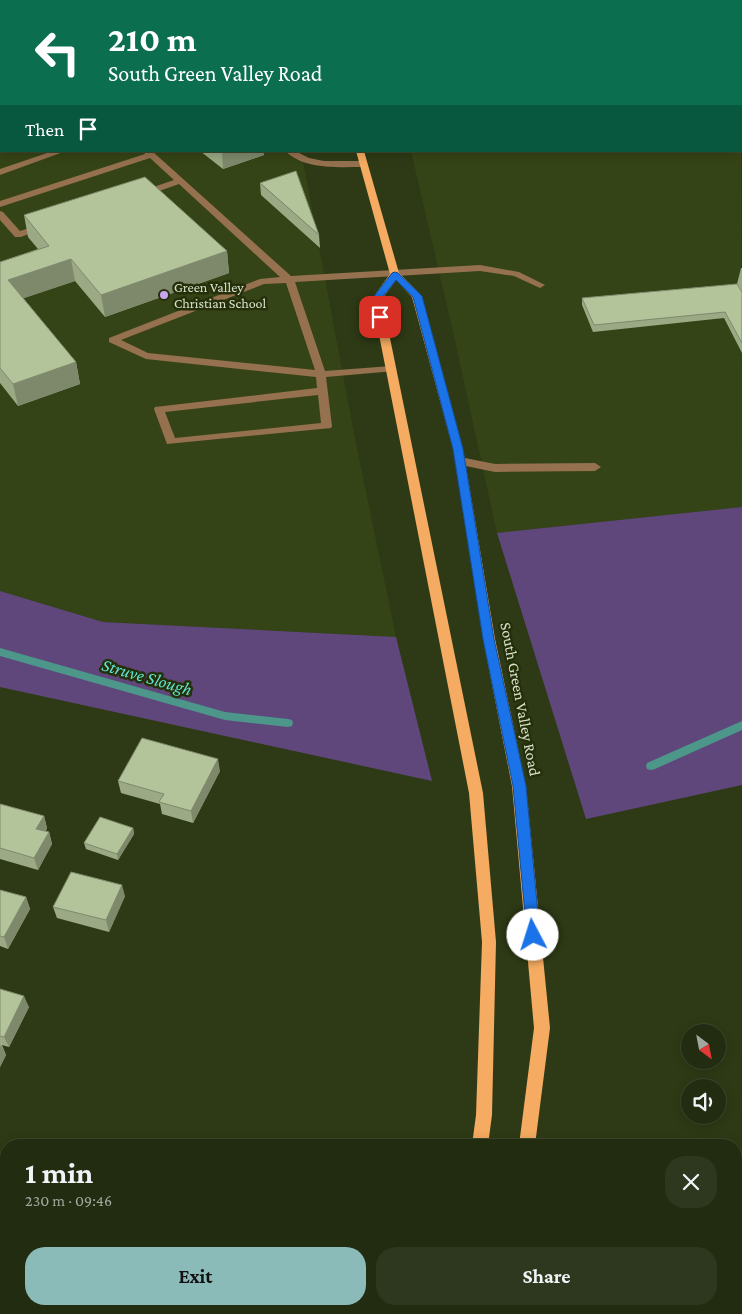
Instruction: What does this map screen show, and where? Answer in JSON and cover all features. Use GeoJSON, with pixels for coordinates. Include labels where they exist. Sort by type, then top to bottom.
{"type":"FeatureCollection","features":[{"type":"Feature","properties":{"kind":"main road"},"geometry":{"type":"LineString","coordinates":[[360,152],[395,274],[376,299],[476,793],[489,942],[484,1115],[481,1139]]}},
{"type":"Feature","properties":{"kind":"main road","name":"South Green Valley Road"},"geometry":{"type":"LineString","coordinates":[[395,274],[418,296],[460,461],[489,639],[520,786],[542,1028],[528,1139]]}},
{"type":"Feature","properties":{"kind":"street"},"geometry":{"type":"LineString","coordinates":[[0,172],[59,152]]}},
{"type":"Feature","properties":{"kind":"street"},"geometry":{"type":"LineString","coordinates":[[0,204],[149,153],[290,281],[321,374],[323,391],[327,426],[170,442],[159,409],[323,391]]}},
{"type":"Feature","properties":{"kind":"street"},"geometry":{"type":"LineString","coordinates":[[295,154],[313,164],[363,164]]}},
{"type":"Feature","properties":{"kind":"street"},"geometry":{"type":"LineString","coordinates":[[135,196],[180,181]]}},
{"type":"Feature","properties":{"kind":"street"},"geometry":{"type":"LineString","coordinates":[[0,214],[18,235],[54,223]]}},
{"type":"Feature","properties":{"kind":"street"},"geometry":{"type":"LineString","coordinates":[[391,369],[321,374],[146,356],[114,340],[263,282],[467,268],[490,269],[516,274],[540,285]]}},
{"type":"Feature","properties":{"kind":"street"},"geometry":{"type":"LineString","coordinates":[[460,461],[495,468],[595,467]]}},
{"type":"Feature","properties":{"kind":"shaded area","name":"Green Valley Christian School"},"geometry":{"type":"Polygon","coordinates":[[[0,152],[301,152],[355,439],[396,637],[103,622],[0,591],[0,152]]]}},
{"type":"Feature","properties":{"kind":"shaded area"},"geometry":{"type":"Polygon","coordinates":[[[411,152],[741,152],[742,507],[497,533],[411,152]]]}},
{"type":"Feature","properties":{"kind":"shaded area"},"geometry":{"type":"Polygon","coordinates":[[[742,507],[742,785],[586,819],[497,533],[742,507]]]}},
{"type":"Feature","properties":{"kind":"shaded area"},"geometry":{"type":"Polygon","coordinates":[[[0,591],[103,622],[396,637],[432,781],[0,687],[0,591]]]}},
{"type":"Feature","properties":{"kind":"building"},"geometry":{"type":"Polygon","coordinates":[[[296,171],[319,235],[260,183],[296,171]]]}},
{"type":"Feature","properties":{"kind":"building"},"geometry":{"type":"Polygon","coordinates":[[[145,177],[227,251],[101,295],[71,259],[8,280],[76,362],[13,384],[0,368],[0,262],[49,246],[24,215],[145,177]]]}},
{"type":"Feature","properties":{"kind":"building"},"geometry":{"type":"Polygon","coordinates":[[[737,284],[742,292],[742,343],[725,312],[594,325],[582,298],[737,284]]]}},
{"type":"Feature","properties":{"kind":"building"},"geometry":{"type":"Polygon","coordinates":[[[142,738],[218,759],[191,811],[159,802],[164,794],[118,781],[142,738]]]}},
{"type":"Feature","properties":{"kind":"building"},"geometry":{"type":"Polygon","coordinates":[[[0,804],[44,816],[36,829],[49,832],[34,858],[0,848],[0,804]]]}},
{"type":"Feature","properties":{"kind":"building"},"geometry":{"type":"Polygon","coordinates":[[[100,817],[133,828],[117,854],[84,843],[100,817]]]}},
{"type":"Feature","properties":{"kind":"building"},"geometry":{"type":"Polygon","coordinates":[[[71,872],[122,885],[106,920],[53,907],[71,872]]]}},
{"type":"Feature","properties":{"kind":"building"},"geometry":{"type":"Polygon","coordinates":[[[0,890],[26,897],[4,937],[0,936],[0,890]]]}},
{"type":"Feature","properties":{"kind":"building"},"geometry":{"type":"Polygon","coordinates":[[[0,989],[24,996],[4,1037],[0,1036],[0,989]]]}},
{"type":"Feature","properties":{"kind":"waterway","name":"Struve Slough"},"geometry":{"type":"LineString","coordinates":[[0,652],[225,716],[288,723]]}},
{"type":"Feature","properties":{"kind":"waterway","name":"Struve Slough"},"geometry":{"type":"LineString","coordinates":[[651,766],[742,725]]}},
{"type":"Feature","properties":{"kind":"place","name":"Green Valley Christian School"},"geometry":{"type":"Point","coordinates":[164,295]}},
{"type":"Feature","properties":{"kind":"route"},"geometry":{"type":"LineString","coordinates":[[380,317],[376,299],[395,274],[418,296],[458,449],[489,639],[520,786],[533,935]]}}]}
